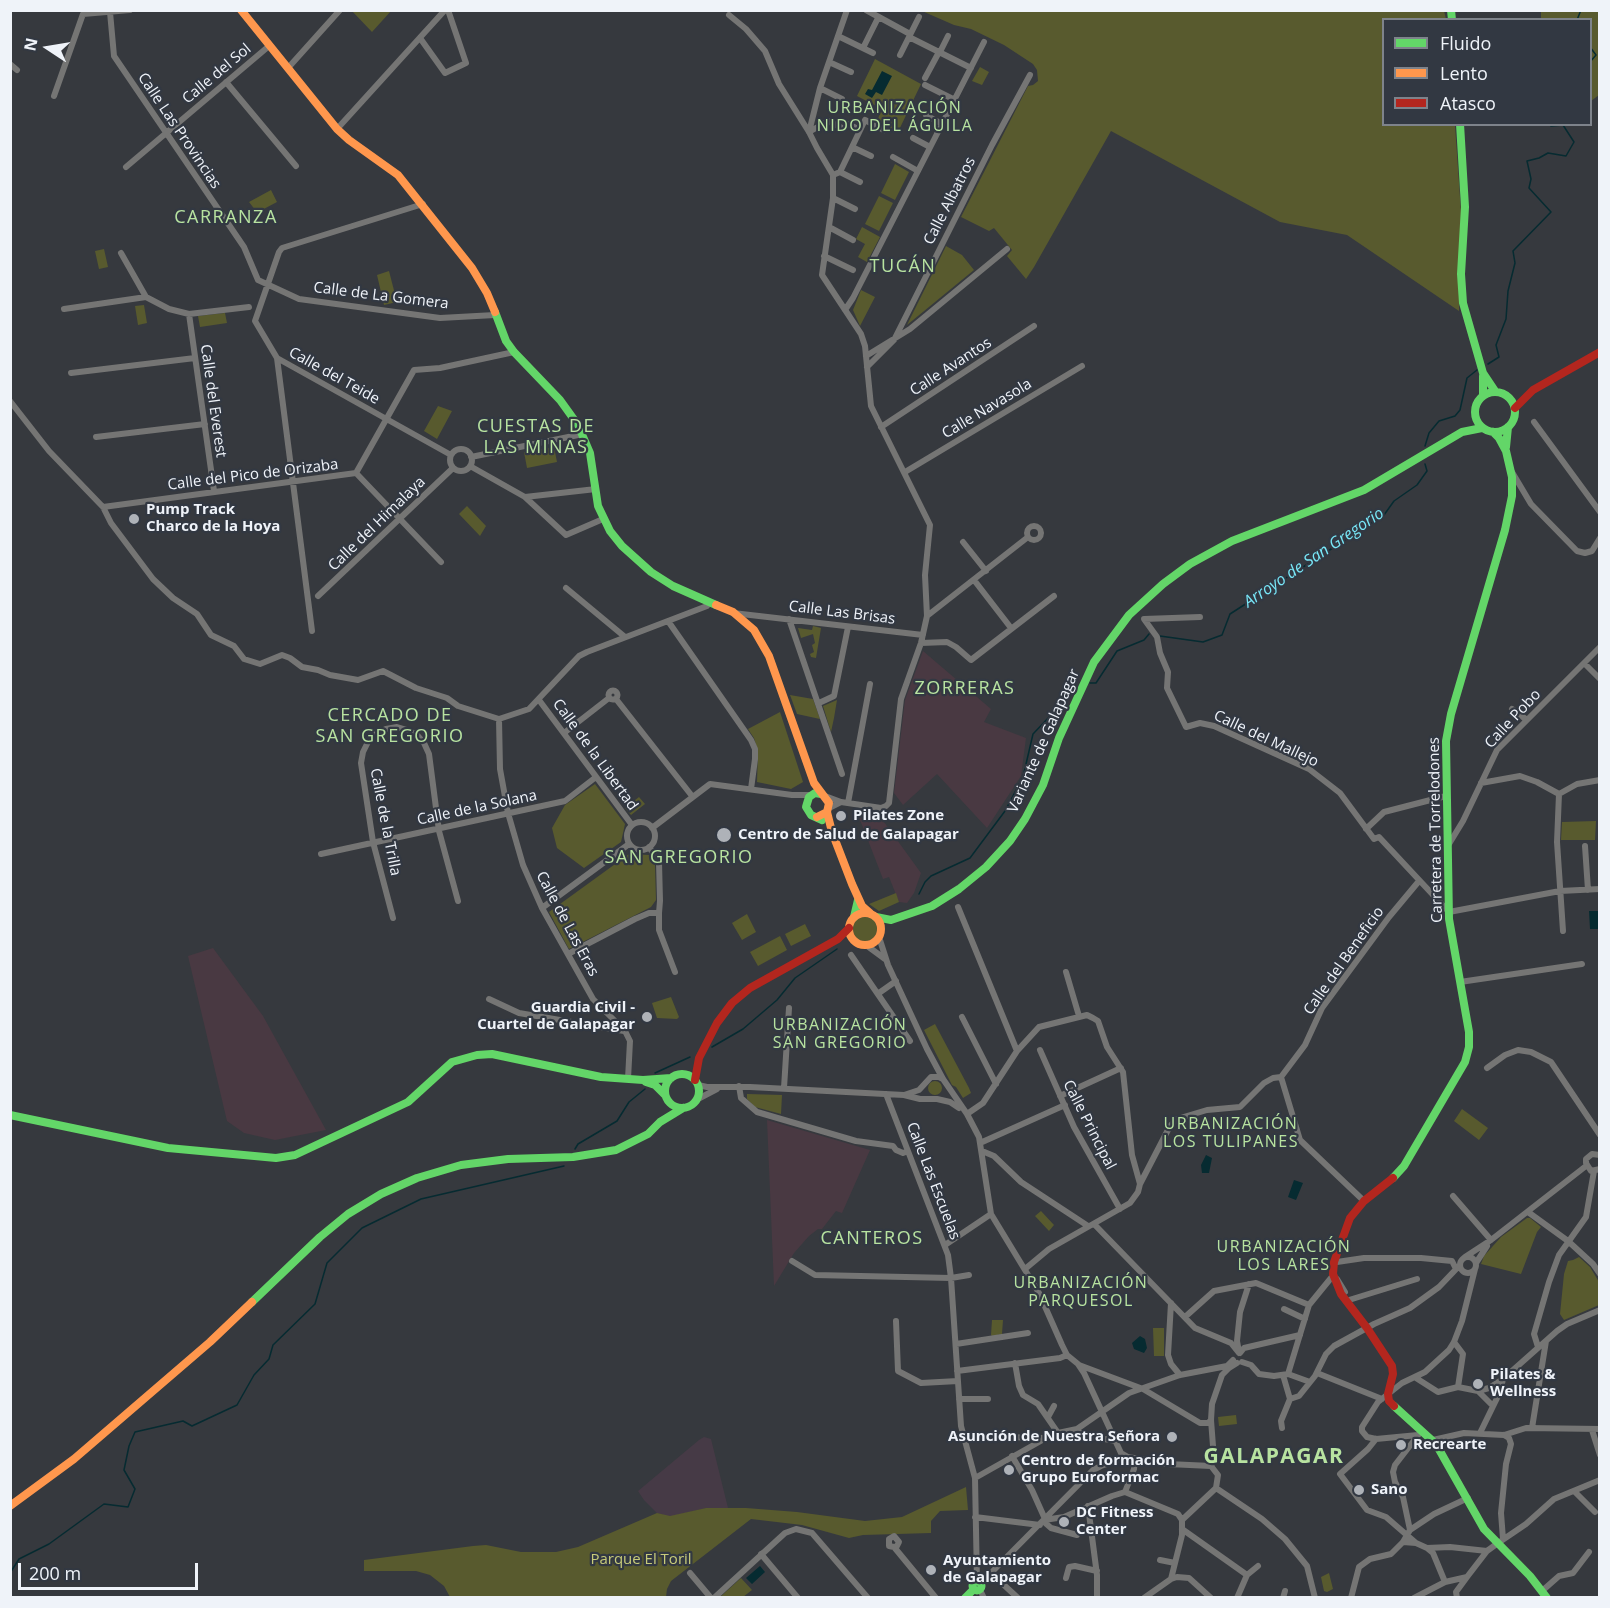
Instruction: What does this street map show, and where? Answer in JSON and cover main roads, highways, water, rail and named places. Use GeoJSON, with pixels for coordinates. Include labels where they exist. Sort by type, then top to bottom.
{"type":"FeatureCollection","features":[{"type":"Feature","properties":{"kind":"main road"},"geometry":{"type":"LineString","coordinates":[[242,10],[337,129],[398,176],[423,204],[472,268],[487,293],[506,341],[560,400],[583,434],[593,466],[603,519],[622,546],[651,572],[673,586],[733,612],[750,626],[769,656],[814,783],[828,800],[832,832],[856,894],[862,906],[881,926],[880,935]]}},
{"type":"Feature","properties":{"kind":"main road"},"geometry":{"type":"LineString","coordinates":[[1460,126],[1465,207],[1461,274],[1463,303],[1483,373],[1482,395],[1474,408],[1475,416],[1482,428]]}},
{"type":"Feature","properties":{"kind":"main road"},"geometry":{"type":"LineString","coordinates":[[1515,408],[1533,390],[1599,352]]}},
{"type":"Feature","properties":{"kind":"main road"},"geometry":{"type":"LineString","coordinates":[[1483,373],[1496,391],[1508,396],[1533,390]]}},
{"type":"Feature","properties":{"kind":"main road"},"geometry":{"type":"LineString","coordinates":[[1482,395],[1496,391]]}},
{"type":"Feature","properties":{"kind":"main road"},"geometry":{"type":"LineString","coordinates":[[1462,432],[1482,428],[1493,432],[1508,428],[1515,416],[1515,408],[1508,396]]}},
{"type":"Feature","properties":{"kind":"main road"},"geometry":{"type":"LineString","coordinates":[[1462,432],[1475,416]]}},
{"type":"Feature","properties":{"kind":"main road","name":"Carretera de Torrelodones"},"geometry":{"type":"LineString","coordinates":[[1506,451],[1508,428]]}},
{"type":"Feature","properties":{"kind":"main road","name":"Variante de Galapagar"},"geometry":{"type":"LineString","coordinates":[[896,919],[932,906],[959,889],[986,867],[1010,841],[1026,819],[1043,785],[1064,728],[1094,662],[1129,615],[1163,584],[1190,564],[1232,541],[1364,490],[1462,432]]}},
{"type":"Feature","properties":{"kind":"main road","name":"Carretera de Torrelodones"},"geometry":{"type":"LineString","coordinates":[[1356,1312],[1341,1294],[1333,1278],[1350,1218],[1364,1201],[1400,1172],[1464,1062],[1469,1047],[1469,1032],[1449,912],[1446,741],[1449,720],[1507,521],[1513,486],[1506,451],[1493,432]]}},
{"type":"Feature","properties":{"kind":"main road"},"geometry":{"type":"LineString","coordinates":[[814,783],[806,807],[809,813],[825,822],[832,832]]}},
{"type":"Feature","properties":{"kind":"main road"},"geometry":{"type":"LineString","coordinates":[[811,795],[823,795]]}},
{"type":"Feature","properties":{"kind":"main road"},"geometry":{"type":"LineString","coordinates":[[818,817],[828,810]]}},
{"type":"Feature","properties":{"kind":"main road"},"geometry":{"type":"LineString","coordinates":[[10,1506],[74,1459],[210,1342],[320,1237],[348,1214],[372,1199],[417,1178],[461,1165],[508,1159],[573,1157],[616,1150],[635,1142],[648,1134],[660,1122],[690,1106],[699,1093],[696,1082],[699,1058],[717,1023],[732,1003],[750,988],[842,937],[849,928],[858,906],[856,894]]}},
{"type":"Feature","properties":{"kind":"main road"},"geometry":{"type":"LineString","coordinates":[[854,917],[863,912],[887,920],[896,919]]}},
{"type":"Feature","properties":{"kind":"main road"},"geometry":{"type":"LineString","coordinates":[[829,944],[843,940],[866,945],[874,943],[888,924],[896,919]]}},
{"type":"Feature","properties":{"kind":"main road"},"geometry":{"type":"LineString","coordinates":[[849,928],[851,938],[856,943]]}},
{"type":"Feature","properties":{"kind":"main road"},"geometry":{"type":"LineString","coordinates":[[10,1115],[168,1148],[276,1158],[295,1155],[408,1102],[445,1067],[463,1058],[492,1054],[570,1072],[643,1080],[688,1075],[696,1082]]}},
{"type":"Feature","properties":{"kind":"main road"},"geometry":{"type":"LineString","coordinates":[[660,1122],[665,1110],[665,1088],[675,1076],[699,1058]]}},
{"type":"Feature","properties":{"kind":"main road"},"geometry":{"type":"LineString","coordinates":[[643,1080],[655,1085],[672,1105],[683,1108]]}},
{"type":"Feature","properties":{"kind":"main road"},"geometry":{"type":"LineString","coordinates":[[1336,1261],[1340,1280],[1347,1296],[1393,1369],[1385,1396],[1420,1433],[1433,1440],[1441,1450],[1484,1529],[1500,1541],[1544,1594]]}},
{"type":"Feature","properties":{"kind":"main road"},"geometry":{"type":"LineString","coordinates":[[965,1598],[979,1588]]}},
{"type":"Feature","properties":{"kind":"water"},"geometry":{"type":"Polygon","coordinates":[[[882,71],[892,76],[882,95],[876,92],[872,98],[865,94],[868,89],[872,90],[882,71]]]}},
{"type":"Feature","properties":{"kind":"water"},"geometry":{"type":"Polygon","coordinates":[[[1589,911],[1598,911],[1598,929],[1590,929],[1589,911]]]}},
{"type":"Feature","properties":{"kind":"water"},"geometry":{"type":"Polygon","coordinates":[[[1206,1155],[1212,1158],[1209,1173],[1202,1173],[1201,1165],[1206,1155]]]}},
{"type":"Feature","properties":{"kind":"water"},"geometry":{"type":"Polygon","coordinates":[[[1294,1180],[1303,1183],[1296,1200],[1288,1197],[1294,1180]]]}},
{"type":"Feature","properties":{"kind":"water"},"geometry":{"type":"Polygon","coordinates":[[[1140,1336],[1145,1339],[1147,1348],[1144,1353],[1134,1349],[1132,1343],[1140,1336]]]}},
{"type":"Feature","properties":{"kind":"water"},"geometry":{"type":"Polygon","coordinates":[[[760,1566],[765,1572],[752,1584],[746,1578],[760,1566]]]}},
{"type":"Feature","properties":{"kind":"waterway","name":"Arroyo de San Gregorio"},"geometry":{"type":"LineString","coordinates":[[1578,18],[1581,10]]}},
{"type":"Feature","properties":{"kind":"waterway","name":"Arroyo de San Gregorio"},"geometry":{"type":"LineString","coordinates":[[1592,50],[1596,55],[1592,60]]}},
{"type":"Feature","properties":{"kind":"waterway","name":"Arroyo de San Gregorio"},"geometry":{"type":"LineString","coordinates":[[1488,364],[1499,357],[1496,345],[1506,319],[1508,291],[1515,263],[1513,251],[1551,212],[1529,188],[1531,179],[1527,161],[1548,153],[1566,156],[1574,142],[1564,126]]}},
{"type":"Feature","properties":{"kind":"waterway","name":"Arroyo de San Gregorio"},"geometry":{"type":"LineString","coordinates":[[1425,446],[1429,433],[1439,421],[1455,416],[1460,410],[1467,378],[1477,370]]}},
{"type":"Feature","properties":{"kind":"waterway","name":"Arroyo de San Gregorio"},"geometry":{"type":"LineString","coordinates":[[1160,636],[1203,642],[1222,635],[1230,614],[1384,515],[1394,501],[1417,485],[1427,471],[1425,464]]}},
{"type":"Feature","properties":{"kind":"waterway","name":"Arroyo de San Gregorio"},"geometry":{"type":"LineString","coordinates":[[1090,683],[1096,683],[1117,651],[1144,640],[1149,634]]}},
{"type":"Feature","properties":{"kind":"waterway","name":"Arroyo de San Gregorio"},"geometry":{"type":"LineString","coordinates":[[919,894],[931,876],[970,858],[1005,811],[1023,777],[1033,734],[1052,714],[1066,686],[1076,681]]}},
{"type":"Feature","properties":{"kind":"waterway","name":"Arroyo de San Gregorio"},"geometry":{"type":"LineString","coordinates":[[712,1047],[743,1029],[777,1000],[795,978],[837,949]]}},
{"type":"Feature","properties":{"kind":"waterway"},"geometry":{"type":"LineString","coordinates":[[655,1073],[690,1057]]}},
{"type":"Feature","properties":{"kind":"waterway"},"geometry":{"type":"LineString","coordinates":[[575,1149],[578,1144],[617,1121],[629,1102],[645,1089]]}},
{"type":"Feature","properties":{"kind":"waterway"},"geometry":{"type":"LineString","coordinates":[[10,1573],[19,1559],[49,1544],[104,1504],[128,1507],[135,1489],[124,1470],[129,1446],[135,1432],[183,1421],[192,1426],[237,1405],[254,1375],[269,1359],[273,1345],[315,1304],[327,1263],[362,1228],[421,1199],[564,1166]]}},
{"type":"Feature","properties":{"kind":"place","name":"Pump Track Charco de la Hoya"},"geometry":{"type":"Point","coordinates":[134,519]}},
{"type":"Feature","properties":{"kind":"place","name":"Pilates Zone"},"geometry":{"type":"Point","coordinates":[841,816]}},
{"type":"Feature","properties":{"kind":"place","name":"Centro de Salud de Galapagar"},"geometry":{"type":"Point","coordinates":[724,835]}},
{"type":"Feature","properties":{"kind":"place","name":"Guardia Civil - Cuartel de Galapagar"},"geometry":{"type":"Point","coordinates":[647,1017]}},
{"type":"Feature","properties":{"kind":"place","name":"Pilates & Wellness"},"geometry":{"type":"Point","coordinates":[1478,1384]}},
{"type":"Feature","properties":{"kind":"place","name":"Asunción de Nuestra Señora"},"geometry":{"type":"Point","coordinates":[1172,1437]}},
{"type":"Feature","properties":{"kind":"place","name":"Recrearte"},"geometry":{"type":"Point","coordinates":[1401,1445]}},
{"type":"Feature","properties":{"kind":"place","name":"Centro de formación Grupo Euroformac"},"geometry":{"type":"Point","coordinates":[1009,1470]}},
{"type":"Feature","properties":{"kind":"place","name":"Sano"},"geometry":{"type":"Point","coordinates":[1359,1490]}},
{"type":"Feature","properties":{"kind":"place","name":"DC Fitness Center"},"geometry":{"type":"Point","coordinates":[1064,1522]}},
{"type":"Feature","properties":{"kind":"place","name":"Ayuntamiento de Galapagar"},"geometry":{"type":"Point","coordinates":[931,1570]}},
{"type":"Feature","properties":{"kind":"district","name":"URBANIZACIÓN NIDO DEL ÁGUILA"},"geometry":{"type":"Point","coordinates":[895,117]}},
{"type":"Feature","properties":{"kind":"district","name":"CARRANZA"},"geometry":{"type":"Point","coordinates":[226,218]}},
{"type":"Feature","properties":{"kind":"district","name":"TUCÁN"},"geometry":{"type":"Point","coordinates":[903,267]}},
{"type":"Feature","properties":{"kind":"district","name":"CUESTAS DE LAS MINAS"},"geometry":{"type":"Point","coordinates":[536,437]}},
{"type":"Feature","properties":{"kind":"district","name":"ZORRERAS"},"geometry":{"type":"Point","coordinates":[965,689]}},
{"type":"Feature","properties":{"kind":"district","name":"CERCADO DE SAN GREGORIO"},"geometry":{"type":"Point","coordinates":[390,726]}},
{"type":"Feature","properties":{"kind":"district","name":"SAN GREGORIO"},"geometry":{"type":"Point","coordinates":[679,858]}},
{"type":"Feature","properties":{"kind":"district","name":"URBANIZACIÓN SAN GREGORIO"},"geometry":{"type":"Point","coordinates":[840,1034]}},
{"type":"Feature","properties":{"kind":"district","name":"URBANIZACIÓN LOS TULIPANES"},"geometry":{"type":"Point","coordinates":[1231,1133]}},
{"type":"Feature","properties":{"kind":"district","name":"CANTEROS"},"geometry":{"type":"Point","coordinates":[872,1239]}},
{"type":"Feature","properties":{"kind":"district","name":"URBANIZACIÓN LOS LARES"},"geometry":{"type":"Point","coordinates":[1284,1256]}},
{"type":"Feature","properties":{"kind":"district","name":"URBANIZACIÓN PARQUESOL"},"geometry":{"type":"Point","coordinates":[1081,1292]}},
{"type":"Feature","properties":{"kind":"district","name":"GALAPAGAR"},"geometry":{"type":"Point","coordinates":[1274,1457]}},
{"type":"Feature","properties":{"kind":"park label","name":"Parque El Toril"},"geometry":{"type":"Point","coordinates":[641,1560]}}]}
